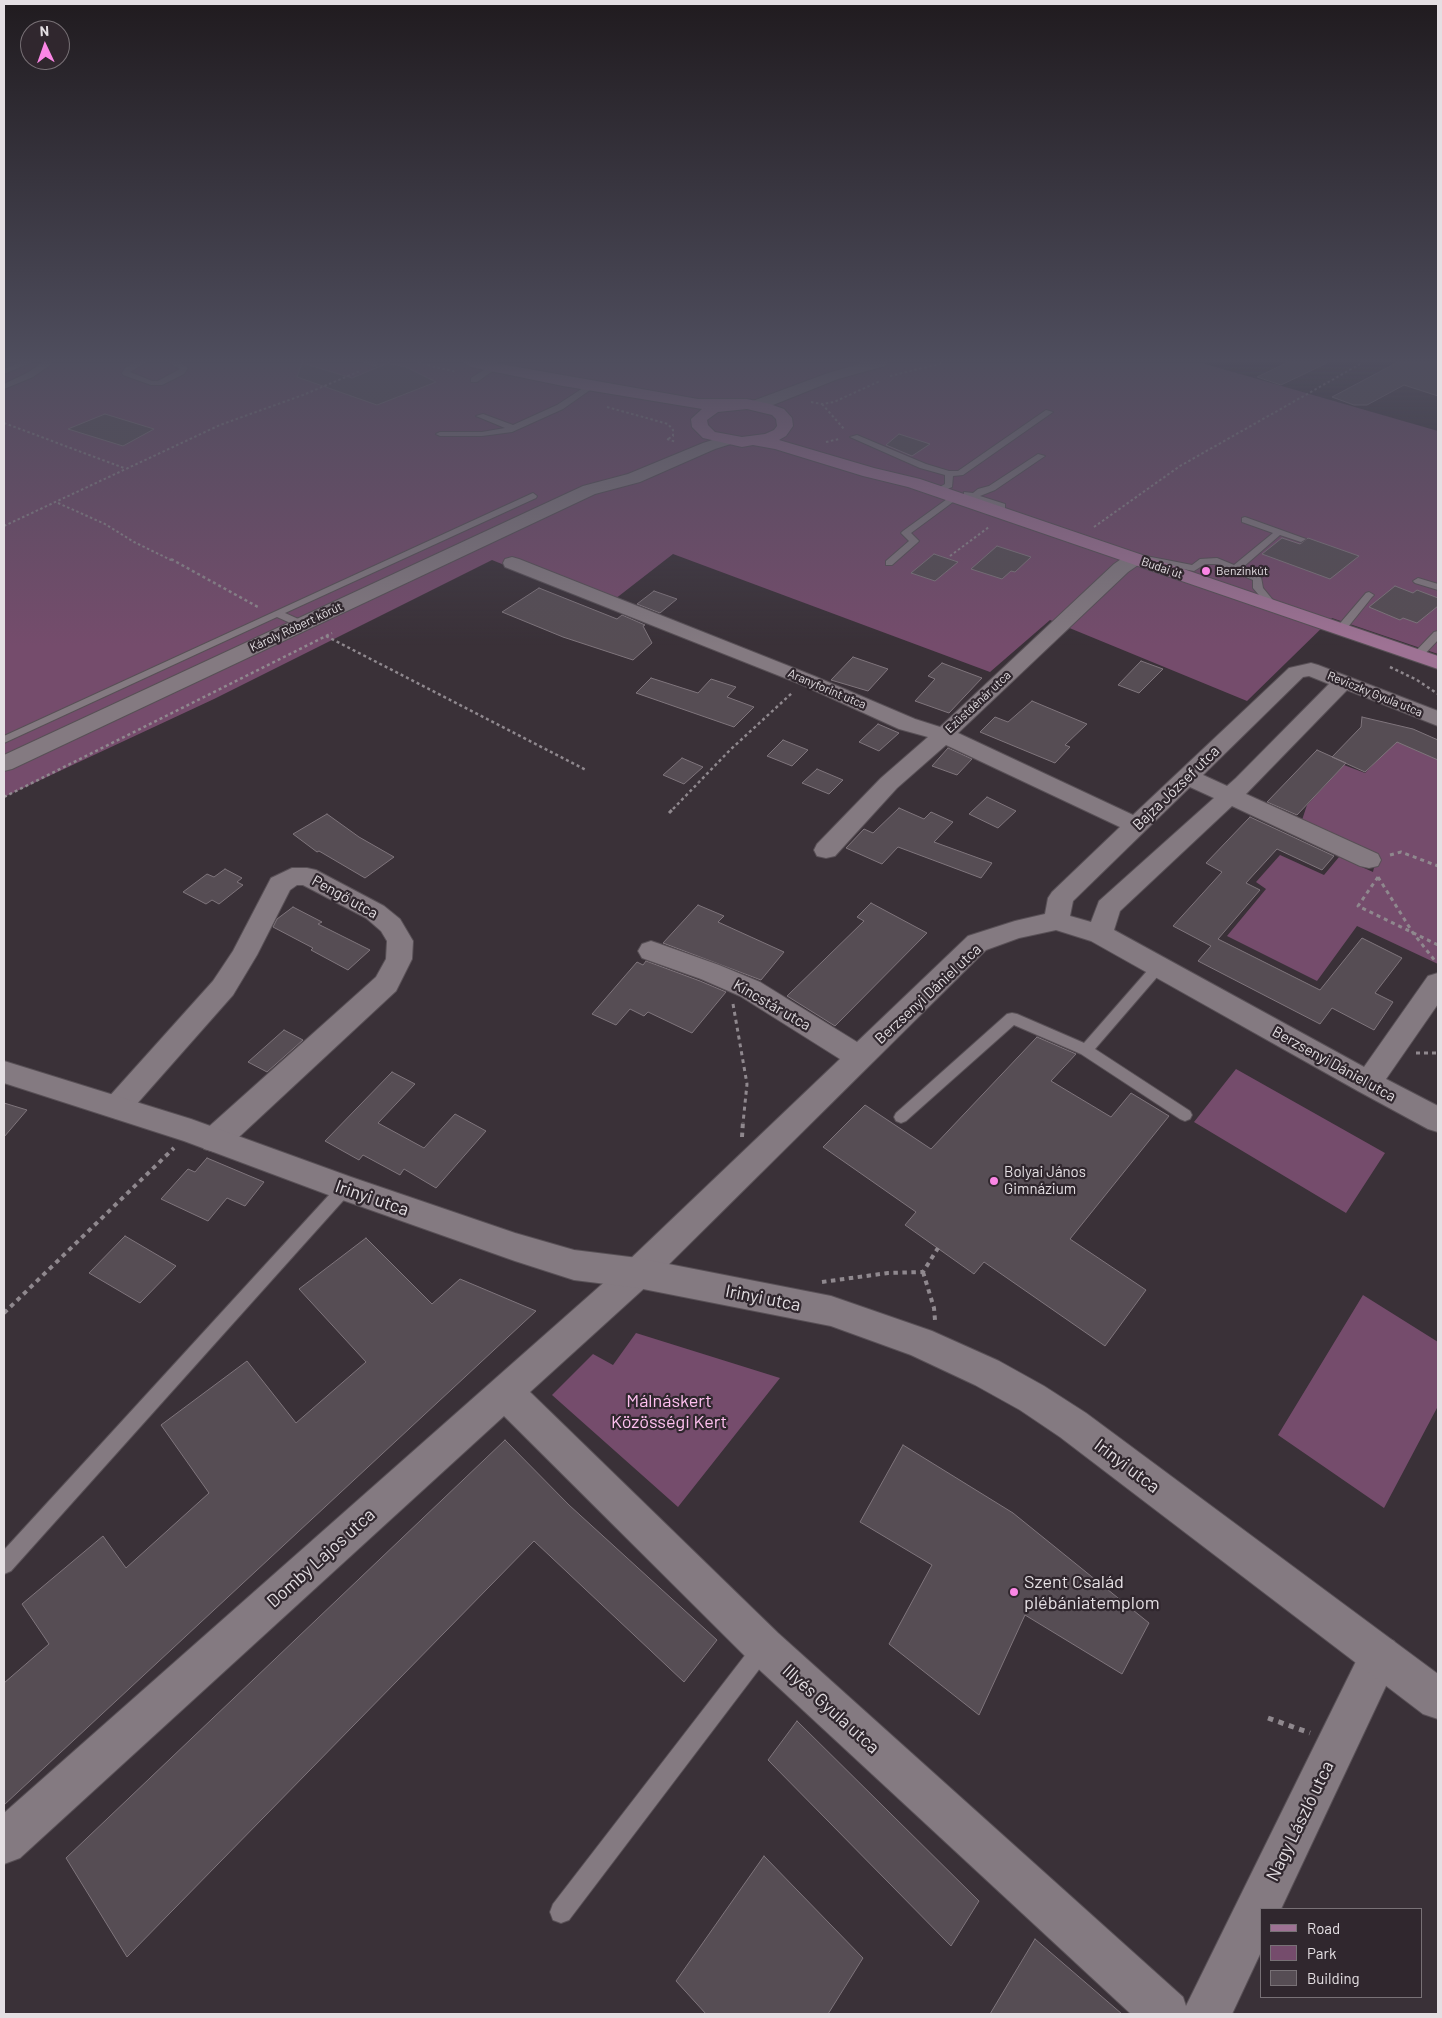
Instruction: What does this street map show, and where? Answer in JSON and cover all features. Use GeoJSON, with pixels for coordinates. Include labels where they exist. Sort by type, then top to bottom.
{"type":"FeatureCollection","features":[{"type":"Feature","properties":{"kind":"main road","name":"Budai út"},"geometry":{"type":"LineString","coordinates":[[820,457],[869,472],[956,494],[1078,539],[1438,663]]}},
{"type":"Feature","properties":{"kind":"main road","name":"Budai út"},"geometry":{"type":"LineString","coordinates":[[860,457],[914,483]]}},
{"type":"Feature","properties":{"kind":"street","name":"Károly Róbert körút"},"geometry":{"type":"LineString","coordinates":[[589,490],[612,473],[648,457]]}},
{"type":"Feature","properties":{"kind":"street","name":"Károly Róbert körút"},"geometry":{"type":"LineString","coordinates":[[4,764],[589,490],[634,478],[683,457]]}},
{"type":"Feature","properties":{"kind":"street","name":"Ezüstdénár utca"},"geometry":{"type":"LineString","coordinates":[[826,850],[889,783],[944,735],[1121,568],[1127,556]]}},
{"type":"Feature","properties":{"kind":"street","name":"Aranyforint utca"},"geometry":{"type":"LineString","coordinates":[[512,564],[807,680],[907,724],[944,735],[1137,826]]}},
{"type":"Feature","properties":{"kind":"street","name":"Reviczky Gyula utca"},"geometry":{"type":"LineString","coordinates":[[1311,668],[1438,719]]}},
{"type":"Feature","properties":{"kind":"street","name":"Bajza József utca"},"geometry":{"type":"LineString","coordinates":[[1056,921],[1061,898],[1296,672],[1311,668]]}},
{"type":"Feature","properties":{"kind":"street"},"geometry":{"type":"LineString","coordinates":[[1100,934],[1108,907],[1190,831],[1230,797],[1343,682]]}},
{"type":"Feature","properties":{"kind":"street"},"geometry":{"type":"LineString","coordinates":[[1188,777],[1369,860]]}},
{"type":"Feature","properties":{"kind":"street","name":"Pengő utca"},"geometry":{"type":"LineString","coordinates":[[117,1107],[223,988],[244,955],[280,884],[292,877],[308,876],[375,912],[391,925],[400,941],[399,959],[386,984],[203,1136]]}},
{"type":"Feature","properties":{"kind":"street","name":"Berzsenyi Dániel utca"},"geometry":{"type":"LineString","coordinates":[[638,1274],[977,943],[1015,930],[1056,921],[1100,934],[1438,1120]]}},
{"type":"Feature","properties":{"kind":"street","name":"Kincstár utca"},"geometry":{"type":"LineString","coordinates":[[651,951],[750,989],[860,1058]]}},
{"type":"Feature","properties":{"kind":"street"},"geometry":{"type":"LineString","coordinates":[[1368,1083],[1438,983]]}},
{"type":"Feature","properties":{"kind":"street","name":"Irinyi utca"},"geometry":{"type":"LineString","coordinates":[[4,1072],[203,1136],[514,1247],[574,1265],[638,1274],[831,1311],[920,1342],[987,1373],[1032,1398],[1072,1425],[1380,1655],[1437,1694]]}},
{"type":"Feature","properties":{"kind":"street","name":"Domby Lajos utca"},"geometry":{"type":"LineString","coordinates":[[4,1842],[638,1274]]}},
{"type":"Feature","properties":{"kind":"street","name":"Illyés Gyula utca"},"geometry":{"type":"LineString","coordinates":[[506,1393],[764,1647],[1166,2014]]}},
{"type":"Feature","properties":{"kind":"street","name":"Nagy László utca"},"geometry":{"type":"LineString","coordinates":[[1207,2014],[1380,1655]]}},
{"type":"Feature","properties":{"kind":"lane"},"geometry":{"type":"LineString","coordinates":[[901,457],[949,474],[960,473],[983,457]]}},
{"type":"Feature","properties":{"kind":"lane"},"geometry":{"type":"LineString","coordinates":[[889,562],[914,541],[906,533],[956,494],[992,488],[1039,457]]}},
{"type":"Feature","properties":{"kind":"lane"},"geometry":{"type":"LineString","coordinates":[[949,474],[956,494]]}},
{"type":"Feature","properties":{"kind":"lane"},"geometry":{"type":"LineString","coordinates":[[956,494],[1002,506]]}},
{"type":"Feature","properties":{"kind":"lane"},"geometry":{"type":"LineString","coordinates":[[4,740],[277,612],[533,496]]}},
{"type":"Feature","properties":{"kind":"lane"},"geometry":{"type":"LineString","coordinates":[[1245,520],[1301,539]]}},
{"type":"Feature","properties":{"kind":"lane"},"geometry":{"type":"LineString","coordinates":[[1235,570],[1279,532]]}},
{"type":"Feature","properties":{"kind":"lane"},"geometry":{"type":"LineString","coordinates":[[1127,556],[1194,568],[1203,562],[1216,561],[1258,579],[1258,588],[1272,605]]}},
{"type":"Feature","properties":{"kind":"lane"},"geometry":{"type":"LineString","coordinates":[[1418,581],[1438,587]]}},
{"type":"Feature","properties":{"kind":"lane"},"geometry":{"type":"LineString","coordinates":[[1340,630],[1369,595]]}},
{"type":"Feature","properties":{"kind":"lane"},"geometry":{"type":"LineString","coordinates":[[277,612],[301,624]]}},
{"type":"Feature","properties":{"kind":"lane"},"geometry":{"type":"LineString","coordinates":[[1417,656],[1437,636]]}},
{"type":"Feature","properties":{"kind":"lane"},"geometry":{"type":"LineString","coordinates":[[1086,1050],[1158,966]]}},
{"type":"Feature","properties":{"kind":"lane"},"geometry":{"type":"LineString","coordinates":[[901,1117],[1012,1018],[1086,1050],[1185,1115]]}},
{"type":"Feature","properties":{"kind":"lane"},"geometry":{"type":"LineString","coordinates":[[4,1564],[345,1188]]}},
{"type":"Feature","properties":{"kind":"lane"},"geometry":{"type":"LineString","coordinates":[[562,1912],[764,1647]]}},
{"type":"Feature","properties":{"kind":"path"},"geometry":{"type":"LineString","coordinates":[[95,457],[124,468]]}},
{"type":"Feature","properties":{"kind":"path"},"geometry":{"type":"LineString","coordinates":[[4,526],[148,457]]}},
{"type":"Feature","properties":{"kind":"path"},"geometry":{"type":"LineString","coordinates":[[1078,539],[1180,466],[1196,457]]}},
{"type":"Feature","properties":{"kind":"path"},"geometry":{"type":"LineString","coordinates":[[57,502],[105,524],[134,542],[172,560],[250,604],[277,612]]}},
{"type":"Feature","properties":{"kind":"path"},"geometry":{"type":"LineString","coordinates":[[950,556],[989,527]]}},
{"type":"Feature","properties":{"kind":"path"},"geometry":{"type":"LineString","coordinates":[[301,624],[586,770]]}},
{"type":"Feature","properties":{"kind":"path"},"geometry":{"type":"LineString","coordinates":[[4,797],[335,632]]}},
{"type":"Feature","properties":{"kind":"path"},"geometry":{"type":"LineString","coordinates":[[669,813],[730,750],[807,680]]}},
{"type":"Feature","properties":{"kind":"path"},"geometry":{"type":"LineString","coordinates":[[1369,860],[1401,852],[1438,866]]}},
{"type":"Feature","properties":{"kind":"path"},"geometry":{"type":"LineString","coordinates":[[1438,945],[1413,932],[1358,906],[1378,877],[1413,932],[1438,965]]}},
{"type":"Feature","properties":{"kind":"path"},"geometry":{"type":"LineString","coordinates":[[732,981],[734,1006],[747,1084],[738,1176]]}},
{"type":"Feature","properties":{"kind":"path"},"geometry":{"type":"LineString","coordinates":[[4,1313],[203,1136]]}},
{"type":"Feature","properties":{"kind":"path"},"geometry":{"type":"LineString","coordinates":[[938,1248],[923,1272],[934,1308],[938,1351]]}},
{"type":"Feature","properties":{"kind":"path"},"geometry":{"type":"LineString","coordinates":[[815,1283],[888,1273],[923,1272]]}},
{"type":"Feature","properties":{"kind":"path"},"geometry":{"type":"LineString","coordinates":[[1268,1718],[1337,1742]]}},
{"type":"Feature","properties":{"kind":"green space"},"geometry":{"type":"Polygon","coordinates":[[[4,457],[1438,457],[1438,654],[1332,618],[1247,701],[1050,620],[990,672],[673,554],[606,606],[492,560],[214,699],[4,797],[4,457]]]}},
{"type":"Feature","properties":{"kind":"green space"},"geometry":{"type":"Polygon","coordinates":[[[1396,740],[1438,758],[1438,964],[1357,926],[1317,981],[1227,936],[1266,889],[1256,882],[1280,855],[1324,875],[1339,857],[1373,872],[1377,854],[1302,820],[1307,805],[1344,765],[1365,773],[1396,740]]]}},
{"type":"Feature","properties":{"kind":"green space"},"geometry":{"type":"Polygon","coordinates":[[[1236,1069],[1385,1153],[1346,1213],[1194,1122],[1236,1069]]]}},
{"type":"Feature","properties":{"kind":"green space"},"geometry":{"type":"Polygon","coordinates":[[[1363,1295],[1438,1342],[1438,1406],[1384,1508],[1278,1435],[1363,1295]]]}},
{"type":"Feature","properties":{"kind":"green space","name":"Málnáskert Közösségi Kert"},"geometry":{"type":"Polygon","coordinates":[[[636,1333],[780,1378],[678,1507],[552,1395],[593,1354],[613,1365],[636,1333]]]}},
{"type":"Feature","properties":{"kind":"building"},"geometry":{"type":"Polygon","coordinates":[[[1282,538],[1300,544],[1308,538],[1359,556],[1330,579],[1262,554],[1282,538]]]}},
{"type":"Feature","properties":{"kind":"building"},"geometry":{"type":"Polygon","coordinates":[[[997,546],[1031,557],[1015,572],[1011,571],[1002,579],[971,569],[997,546]]]}},
{"type":"Feature","properties":{"kind":"building"},"geometry":{"type":"Polygon","coordinates":[[[934,554],[958,562],[935,581],[911,573],[934,554]]]}},
{"type":"Feature","properties":{"kind":"building"},"geometry":{"type":"Polygon","coordinates":[[[1395,586],[1413,593],[1417,590],[1438,598],[1438,606],[1417,623],[1403,618],[1400,620],[1369,607],[1395,586]]]}},
{"type":"Feature","properties":{"kind":"building"},"geometry":{"type":"Polygon","coordinates":[[[539,588],[617,619],[622,615],[645,625],[643,626],[652,643],[633,660],[563,637],[502,612],[539,588]]]}},
{"type":"Feature","properties":{"kind":"building"},"geometry":{"type":"Polygon","coordinates":[[[654,591],[677,599],[660,613],[637,604],[654,591]]]}},
{"type":"Feature","properties":{"kind":"building"},"geometry":{"type":"Polygon","coordinates":[[[853,657],[888,669],[868,691],[831,680],[853,657]]]}},
{"type":"Feature","properties":{"kind":"building"},"geometry":{"type":"Polygon","coordinates":[[[1141,661],[1163,669],[1139,693],[1118,685],[1141,661]]]}},
{"type":"Feature","properties":{"kind":"building"},"geometry":{"type":"Polygon","coordinates":[[[942,663],[982,678],[949,713],[915,701],[935,679],[928,676],[942,663]]]}},
{"type":"Feature","properties":{"kind":"building"},"geometry":{"type":"Polygon","coordinates":[[[651,678],[698,693],[711,679],[736,687],[727,697],[754,707],[734,727],[636,693],[651,678]]]}},
{"type":"Feature","properties":{"kind":"building"},"geometry":{"type":"Polygon","coordinates":[[[1032,701],[1087,724],[1065,745],[1070,747],[1055,763],[980,732],[995,717],[1008,722],[1032,701]]]}},
{"type":"Feature","properties":{"kind":"building"},"geometry":{"type":"Polygon","coordinates":[[[1362,717],[1413,729],[1438,740],[1438,760],[1397,742],[1365,772],[1332,757],[1361,727],[1362,717]]]}},
{"type":"Feature","properties":{"kind":"building"},"geometry":{"type":"Polygon","coordinates":[[[878,724],[899,733],[879,751],[859,742],[878,724]]]}},
{"type":"Feature","properties":{"kind":"building"},"geometry":{"type":"Polygon","coordinates":[[[783,740],[808,750],[792,766],[767,756],[783,740]]]}},
{"type":"Feature","properties":{"kind":"building"},"geometry":{"type":"Polygon","coordinates":[[[948,748],[972,759],[957,775],[932,766],[948,748]]]}},
{"type":"Feature","properties":{"kind":"building"},"geometry":{"type":"Polygon","coordinates":[[[1317,750],[1346,763],[1297,815],[1267,802],[1317,750]]]}},
{"type":"Feature","properties":{"kind":"building"},"geometry":{"type":"Polygon","coordinates":[[[682,758],[703,767],[684,784],[663,775],[682,758]]]}},
{"type":"Feature","properties":{"kind":"building"},"geometry":{"type":"Polygon","coordinates":[[[817,769],[843,780],[829,794],[802,783],[817,769]]]}},
{"type":"Feature","properties":{"kind":"building"},"geometry":{"type":"Polygon","coordinates":[[[987,797],[1016,811],[998,828],[969,814],[987,797]]]}},
{"type":"Feature","properties":{"kind":"building"},"geometry":{"type":"Polygon","coordinates":[[[899,808],[924,819],[931,812],[953,822],[934,842],[992,863],[981,878],[898,847],[882,864],[846,848],[864,829],[873,833],[899,808]]]}},
{"type":"Feature","properties":{"kind":"building"},"geometry":{"type":"Polygon","coordinates":[[[327,814],[359,837],[394,857],[365,878],[319,851],[317,852],[293,834],[327,814]]]}},
{"type":"Feature","properties":{"kind":"building"},"geometry":{"type":"Polygon","coordinates":[[[1250,817],[1334,856],[1322,870],[1277,849],[1246,883],[1260,890],[1218,939],[1320,990],[1362,938],[1402,958],[1375,993],[1393,1002],[1374,1030],[1332,1008],[1320,1024],[1198,961],[1211,946],[1173,926],[1222,872],[1206,863],[1250,817]]]}},
{"type":"Feature","properties":{"kind":"building"},"geometry":{"type":"Polygon","coordinates":[[[225,869],[242,878],[237,882],[243,885],[219,904],[212,900],[206,904],[183,892],[207,874],[214,877],[225,869]]]}},
{"type":"Feature","properties":{"kind":"building"},"geometry":{"type":"Polygon","coordinates":[[[871,903],[927,933],[835,1026],[787,996],[864,921],[857,917],[871,903]]]}},
{"type":"Feature","properties":{"kind":"building"},"geometry":{"type":"Polygon","coordinates":[[[698,905],[724,916],[718,922],[784,952],[761,980],[663,943],[698,905]]]}},
{"type":"Feature","properties":{"kind":"building"},"geometry":{"type":"Polygon","coordinates":[[[293,907],[322,922],[318,924],[370,950],[348,970],[311,950],[313,948],[273,927],[277,919],[293,907]]]}},
{"type":"Feature","properties":{"kind":"building"},"geometry":{"type":"Polygon","coordinates":[[[646,961],[726,992],[692,1033],[648,1012],[644,1016],[630,1009],[616,1025],[592,1014],[637,962],[643,965],[646,961]]]}},
{"type":"Feature","properties":{"kind":"building"},"geometry":{"type":"Polygon","coordinates":[[[284,1030],[303,1040],[267,1072],[248,1062],[284,1030]]]}},
{"type":"Feature","properties":{"kind":"building","name":"Bolyai János Gimnázium"},"geometry":{"type":"Polygon","coordinates":[[[1037,1037],[1076,1054],[1051,1081],[1111,1117],[1131,1093],[1169,1116],[1070,1239],[1146,1290],[1105,1346],[984,1262],[974,1274],[905,1225],[916,1212],[823,1147],[865,1105],[931,1149],[1037,1037]]]}},
{"type":"Feature","properties":{"kind":"building"},"geometry":{"type":"Polygon","coordinates":[[[392,1072],[415,1084],[378,1123],[424,1148],[455,1114],[486,1131],[436,1188],[404,1169],[400,1175],[363,1155],[359,1160],[325,1141],[392,1072]]]}},
{"type":"Feature","properties":{"kind":"building"},"geometry":{"type":"Polygon","coordinates":[[[4,1103],[27,1110],[4,1137],[4,1103]]]}},
{"type":"Feature","properties":{"kind":"building"},"geometry":{"type":"Polygon","coordinates":[[[207,1158],[264,1182],[245,1206],[227,1198],[208,1221],[161,1199],[188,1169],[195,1172],[207,1158]]]}},
{"type":"Feature","properties":{"kind":"building"},"geometry":{"type":"Polygon","coordinates":[[[125,1236],[176,1266],[140,1303],[89,1273],[125,1236]]]}},
{"type":"Feature","properties":{"kind":"building"},"geometry":{"type":"Polygon","coordinates":[[[366,1238],[432,1304],[460,1279],[536,1311],[4,1805],[4,1683],[49,1644],[22,1604],[103,1536],[126,1568],[209,1493],[161,1425],[247,1361],[296,1423],[366,1362],[299,1289],[366,1238]]]}},
{"type":"Feature","properties":{"kind":"building"},"geometry":{"type":"Polygon","coordinates":[[[505,1440],[569,1505],[717,1640],[684,1682],[534,1541],[127,1957],[66,1858],[505,1440]]]}},
{"type":"Feature","properties":{"kind":"building","name":"Szent Család plébániatemplom"},"geometry":{"type":"Polygon","coordinates":[[[903,1445],[1013,1513],[1149,1623],[1122,1674],[1025,1615],[979,1715],[889,1644],[932,1565],[860,1522],[903,1445]]]}},
{"type":"Feature","properties":{"kind":"building"},"geometry":{"type":"Polygon","coordinates":[[[797,1721],[979,1901],[951,1946],[768,1760],[797,1721]]]}},
{"type":"Feature","properties":{"kind":"building"},"geometry":{"type":"Polygon","coordinates":[[[764,1856],[863,1958],[828,2014],[706,2014],[676,1981],[764,1856]]]}},
{"type":"Feature","properties":{"kind":"building"},"geometry":{"type":"Polygon","coordinates":[[[1035,1939],[1122,2014],[990,2014],[1035,1939]]]}},
{"type":"Feature","properties":{"kind":"place","name":"Benzinkút"},"geometry":{"type":"Point","coordinates":[1206,571]}},
{"type":"Feature","properties":{"kind":"place","name":"Bolyai János Gimnázium"},"geometry":{"type":"Point","coordinates":[994,1181]}},
{"type":"Feature","properties":{"kind":"place","name":"Szent Család plébániatemplom"},"geometry":{"type":"Point","coordinates":[1014,1592]}}]}
